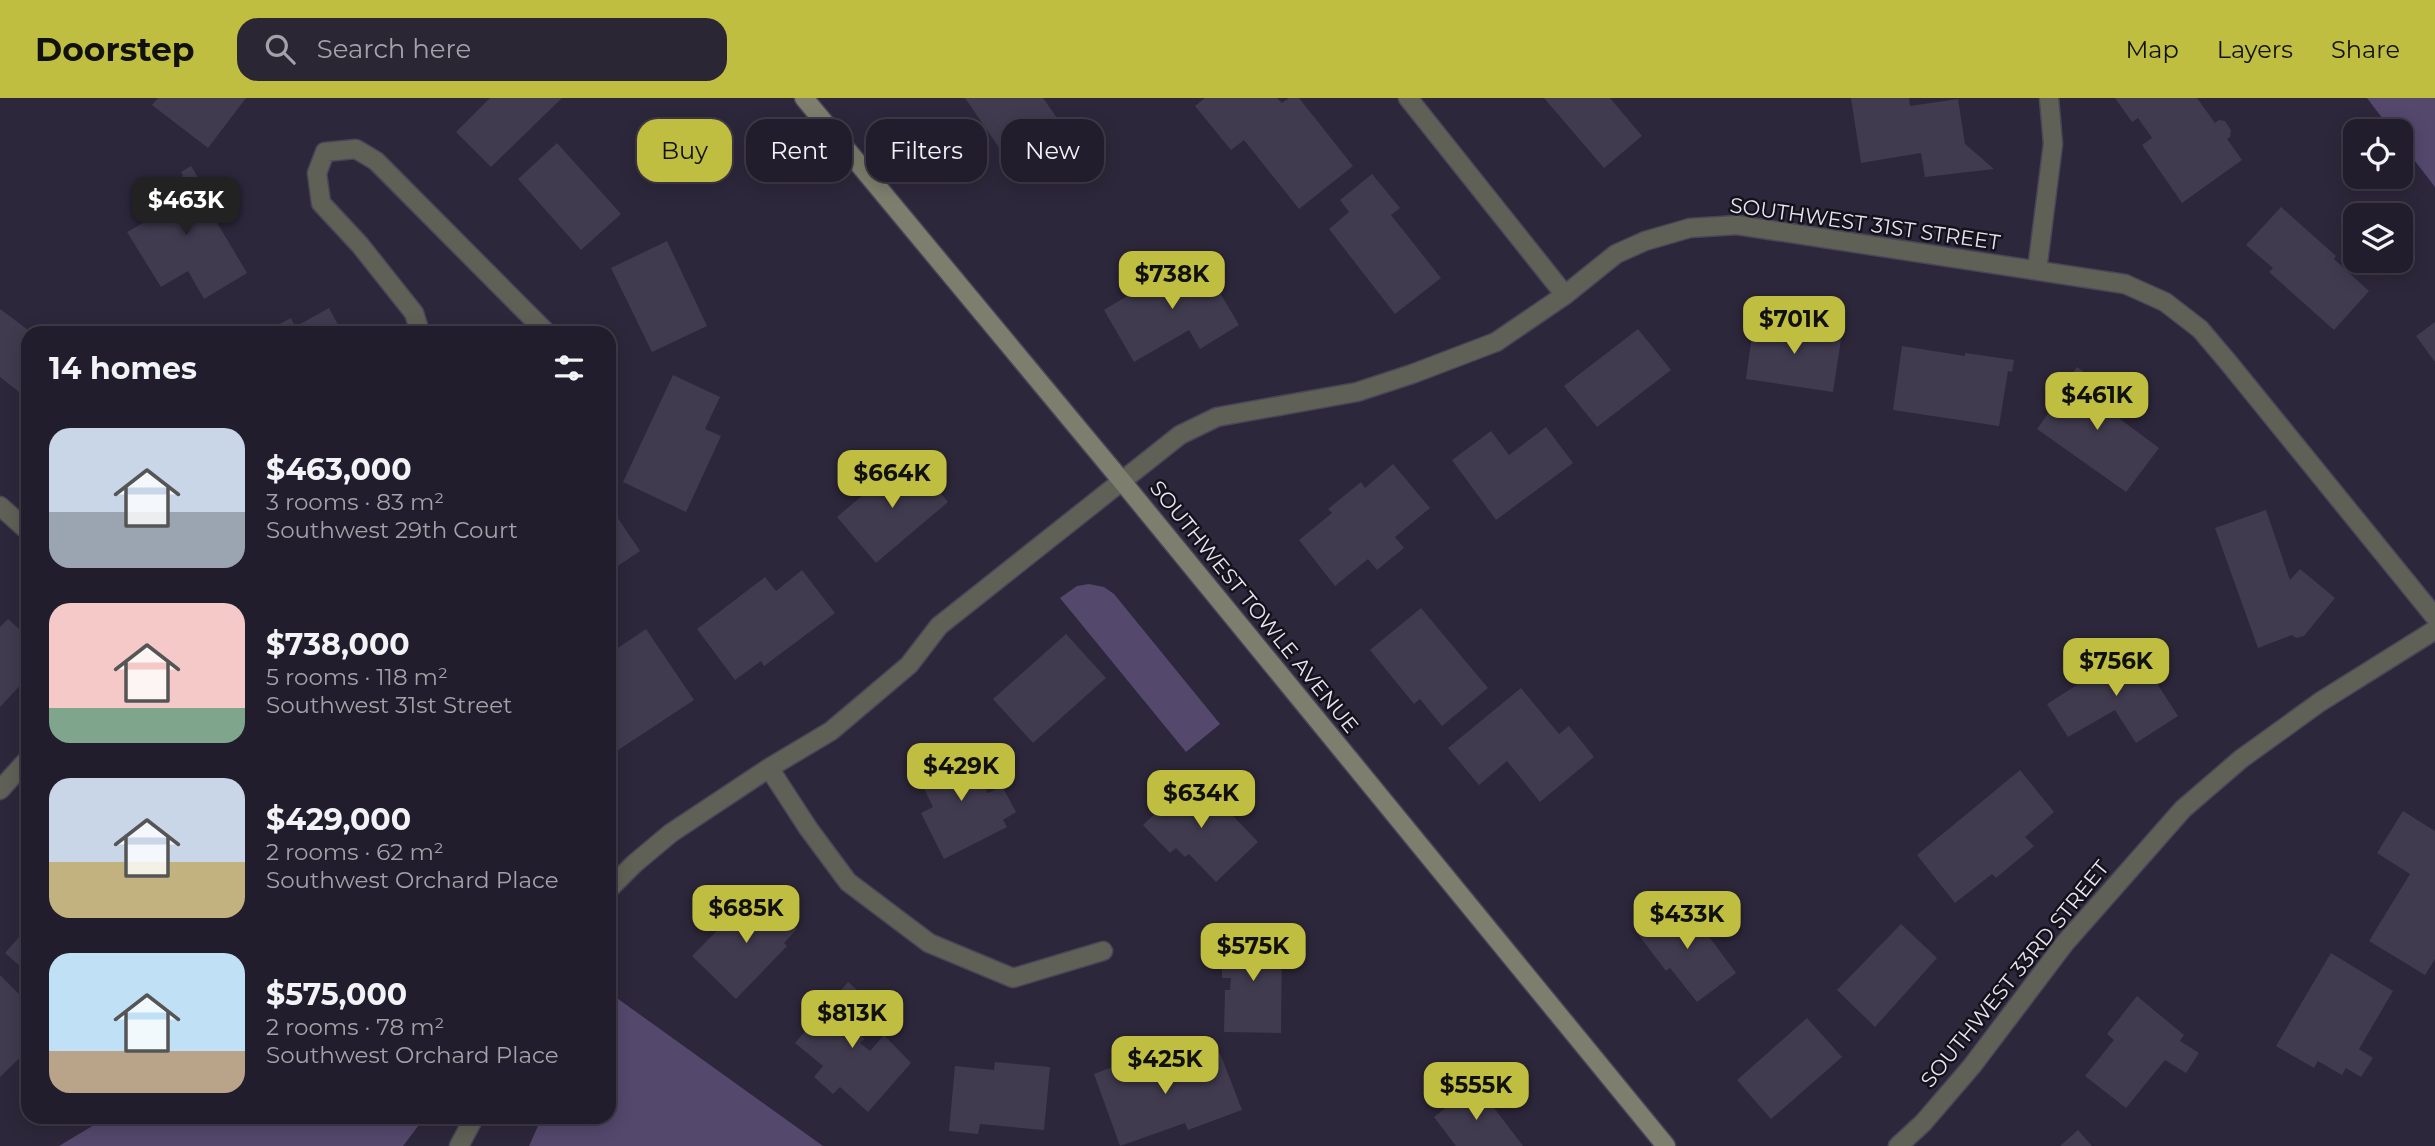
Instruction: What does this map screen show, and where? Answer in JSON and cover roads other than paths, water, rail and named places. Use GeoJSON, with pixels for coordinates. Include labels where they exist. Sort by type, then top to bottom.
{"type":"FeatureCollection","features":[{"type":"Feature","properties":{"kind":"main road","name":"SOUTHWEST TOWLE AVENUE"},"geometry":{"type":"LineString","coordinates":[[804,98],[1121,480],[1666,1146]]}},
{"type":"Feature","properties":{"kind":"street"},"geometry":{"type":"LineString","coordinates":[[1408,98],[1565,295]]}},
{"type":"Feature","properties":{"kind":"street"},"geometry":{"type":"LineString","coordinates":[[2037,270],[2053,144],[2049,98]]}},
{"type":"Feature","properties":{"kind":"street"},"geometry":{"type":"LineString","coordinates":[[417,326],[414,313],[360,245],[321,203],[317,173],[326,152],[356,149],[376,161],[540,326]]}},
{"type":"Feature","properties":{"kind":"street","name":"SOUTHWEST 31ST STREET"},"geometry":{"type":"LineString","coordinates":[[616,882],[671,833],[769,768],[831,731],[909,665],[939,626],[1180,435],[1217,417],[1357,392],[1496,342],[1565,295],[1616,254],[1645,241],[1690,228],[1737,225],[2037,270],[2126,284],[2165,302],[2200,329],[2435,617]]}},
{"type":"Feature","properties":{"kind":"street"},"geometry":{"type":"LineString","coordinates":[[0,506],[21,525]]}},
{"type":"Feature","properties":{"kind":"street","name":"SOUTHWEST 33RD STREET"},"geometry":{"type":"LineString","coordinates":[[1898,1146],[1923,1123],[1972,1066],[2065,943],[2183,809],[2241,759],[2309,710],[2435,630]]}},
{"type":"Feature","properties":{"kind":"street"},"geometry":{"type":"LineString","coordinates":[[0,790],[21,767]]}},
{"type":"Feature","properties":{"kind":"street"},"geometry":{"type":"LineString","coordinates":[[769,768],[808,828],[848,882],[929,943],[1013,978],[1103,951]]}},
{"type":"Feature","properties":{"kind":"street"},"geometry":{"type":"LineString","coordinates":[[459,1146],[471,1124]]}}]}
